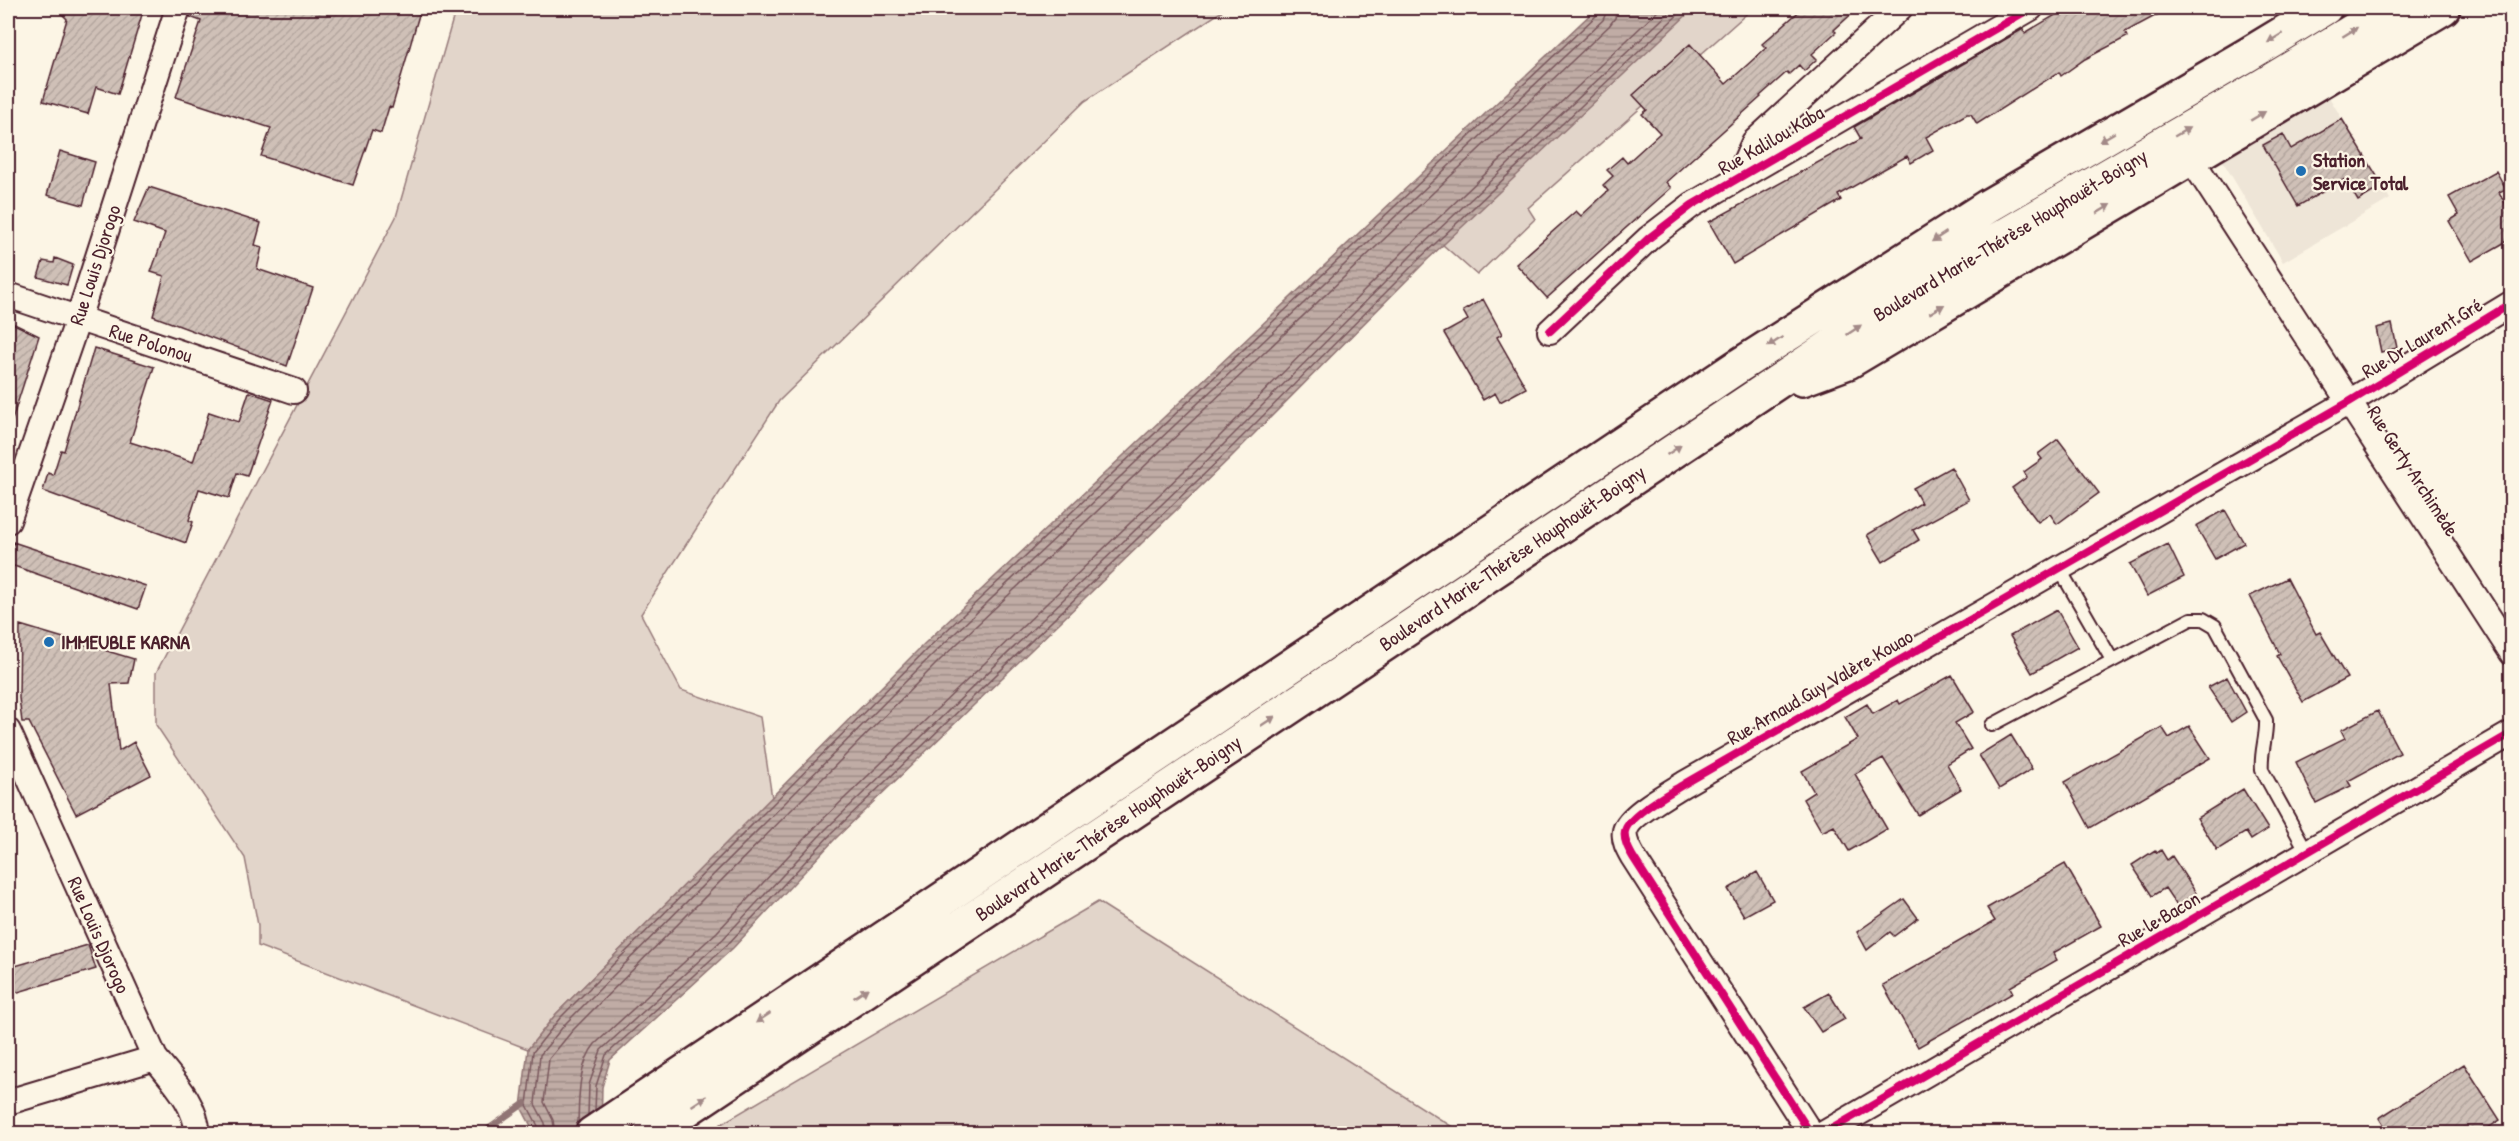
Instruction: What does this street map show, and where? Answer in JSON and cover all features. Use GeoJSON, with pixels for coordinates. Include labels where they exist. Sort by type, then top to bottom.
{"type":"FeatureCollection","features":[{"type":"Feature","properties":{"kind":"main road","name":"Boulevard Marie-Thérèse Houphouët-Boigny"},"geometry":{"type":"LineString","coordinates":[[598,1130],[1737,367],[1990,205],[2325,8]]}},
{"type":"Feature","properties":{"kind":"main road","name":"Boulevard Marie-Thérèse Houphouët-Boigny"},"geometry":{"type":"LineString","coordinates":[[650,1134],[1945,270],[2265,84],[2390,8]]}},
{"type":"Feature","properties":{"kind":"main road"},"geometry":{"type":"LineString","coordinates":[[1752,397],[1848,363],[2443,8]]}},
{"type":"Feature","properties":{"kind":"street","name":"Rue Louis Djorogo"},"geometry":{"type":"LineString","coordinates":[[8,521],[78,319],[178,8]]}},
{"type":"Feature","properties":{"kind":"street"},"geometry":{"type":"LineString","coordinates":[[1738,177],[1754,142],[1900,8]]}},
{"type":"Feature","properties":{"kind":"street","name":"Rue Kalilou Kaba"},"geometry":{"type":"LineString","coordinates":[[1550,331],[1649,238],[1692,205],[2031,8]]}},
{"type":"Feature","properties":{"kind":"street","name":"Rue Gerty Archimède"},"geometry":{"type":"LineString","coordinates":[[2190,157],[2511,653]]}},
{"type":"Feature","properties":{"kind":"street","name":"Rue Polonou"},"geometry":{"type":"LineString","coordinates":[[8,295],[294,391]]}},
{"type":"Feature","properties":{"kind":"street","name":"Rue Dr Laurent Gré"},"geometry":{"type":"LineString","coordinates":[[2349,402],[2511,303]]}},
{"type":"Feature","properties":{"kind":"street","name":"Rue Arnaud Guy Valère Kouao"},"geometry":{"type":"LineString","coordinates":[[1811,1134],[1633,857],[1626,844],[1625,831],[1633,819],[1684,784],[2349,402]]}},
{"type":"Feature","properties":{"kind":"street","name":"Rue Louis Djorogo"},"geometry":{"type":"LineString","coordinates":[[8,731],[155,1058],[188,1098],[197,1121],[198,1134]]}},
{"type":"Feature","properties":{"kind":"street","name":"Rue le Bacon"},"geometry":{"type":"LineString","coordinates":[[1822,1134],[2511,734]]}},
{"type":"Feature","properties":{"kind":"street"},"geometry":{"type":"LineString","coordinates":[[8,1102],[155,1058]]}},
{"type":"Feature","properties":{"kind":"lane"},"geometry":{"type":"LineString","coordinates":[[2059,568],[2112,660]]}},
{"type":"Feature","properties":{"kind":"lane"},"geometry":{"type":"LineString","coordinates":[[1992,725],[2191,620],[2203,619],[2215,626],[2266,720],[2261,758],[2262,770],[2307,852]]}},
{"type":"Feature","properties":{"kind":"shaded area"},"geometry":{"type":"Polygon","coordinates":[[[456,8],[1227,8],[1085,101],[779,401],[641,614],[681,690],[760,717],[772,798],[556,1014],[528,1049],[258,946],[258,925],[245,858],[156,725],[156,673],[396,217],[456,8]]]}},
{"type":"Feature","properties":{"kind":"shaded area"},"geometry":{"type":"Polygon","coordinates":[[[1646,8],[1753,8],[1528,208],[1535,219],[1477,275],[1416,221],[1646,8]]]}},
{"type":"Feature","properties":{"kind":"shaded area","name":"Station Service Total"},"geometry":{"type":"Polygon","coordinates":[[[2326,92],[2390,199],[2283,262],[2219,155],[2326,92]]]}},
{"type":"Feature","properties":{"kind":"shaded area"},"geometry":{"type":"Polygon","coordinates":[[[1098,902],[1462,1133],[706,1133],[1098,902]]]}},
{"type":"Feature","properties":{"kind":"water"},"geometry":{"type":"Polygon","coordinates":[[[1597,8],[1694,8],[1426,261],[1229,459],[835,839],[733,948],[610,1060],[602,1087],[601,1133],[532,1133],[532,1128],[521,1107],[528,1049],[556,1014],[924,644],[1597,8]]]}},
{"type":"Feature","properties":{"kind":"building"},"geometry":{"type":"Polygon","coordinates":[[[56,8],[144,8],[118,94],[96,87],[88,114],[43,101],[67,19],[56,8]]]}},
{"type":"Feature","properties":{"kind":"building"},"geometry":{"type":"Polygon","coordinates":[[[192,8],[421,8],[392,108],[389,107],[381,133],[372,130],[353,185],[261,156],[271,128],[176,97],[201,21],[190,17],[192,8]]]}},
{"type":"Feature","properties":{"kind":"building"},"geometry":{"type":"Polygon","coordinates":[[[1803,8],[1858,8],[1812,54],[1817,59],[1804,71],[1799,65],[1789,74],[1787,72],[1666,182],[1671,188],[1547,298],[1516,264],[1576,211],[1581,216],[1608,191],[1603,185],[1613,176],[1607,170],[1622,157],[1627,163],[1660,133],[1642,114],[1647,110],[1633,95],[1690,44],[1726,84],[1766,48],[1762,44],[1803,8]]]}},
{"type":"Feature","properties":{"kind":"building"},"geometry":{"type":"Polygon","coordinates":[[[2067,8],[2170,8],[2125,32],[2127,37],[2085,59],[2061,76],[2059,72],[1977,124],[1971,114],[1967,114],[1926,137],[1933,150],[1911,163],[1907,156],[1838,195],[1841,200],[1733,264],[1709,222],[1861,139],[1854,127],[2023,29],[2025,33],[2067,8]]]}},
{"type":"Feature","properties":{"kind":"building"},"geometry":{"type":"Polygon","coordinates":[[[2342,119],[2383,186],[2358,201],[2345,179],[2298,206],[2263,145],[2283,134],[2291,149],[2342,119]]]}},
{"type":"Feature","properties":{"kind":"building"},"geometry":{"type":"Polygon","coordinates":[[[60,151],[95,162],[83,205],[47,195],[60,151]]]}},
{"type":"Feature","properties":{"kind":"building"},"geometry":{"type":"Polygon","coordinates":[[[2496,171],[2506,189],[2499,192],[2511,214],[2511,239],[2472,261],[2449,221],[2459,215],[2449,197],[2496,171]]]}},
{"type":"Feature","properties":{"kind":"building"},"geometry":{"type":"Polygon","coordinates":[[[149,187],[261,223],[255,245],[262,247],[257,269],[313,288],[287,366],[153,316],[164,276],[151,272],[165,233],[134,222],[149,187]]]}},
{"type":"Feature","properties":{"kind":"building"},"geometry":{"type":"Polygon","coordinates":[[[55,258],[73,265],[67,285],[38,277],[43,261],[54,263],[55,258]]]}},
{"type":"Feature","properties":{"kind":"building"},"geometry":{"type":"Polygon","coordinates":[[[1483,299],[1502,334],[1497,337],[1526,388],[1500,402],[1495,393],[1483,400],[1444,333],[1468,320],[1463,311],[1483,299]]]}},
{"type":"Feature","properties":{"kind":"building"},"geometry":{"type":"Polygon","coordinates":[[[8,321],[39,336],[11,423],[8,423],[8,321]]]}},
{"type":"Feature","properties":{"kind":"building"},"geometry":{"type":"Polygon","coordinates":[[[2392,324],[2397,348],[2381,352],[2376,328],[2392,324]]]}},
{"type":"Feature","properties":{"kind":"building"},"geometry":{"type":"Polygon","coordinates":[[[94,348],[154,367],[130,442],[193,462],[209,412],[239,422],[249,392],[273,400],[247,476],[237,473],[229,498],[199,489],[189,520],[193,522],[186,543],[43,491],[48,473],[53,475],[61,450],[64,451],[94,348]]]}},
{"type":"Feature","properties":{"kind":"building"},"geometry":{"type":"Polygon","coordinates":[[[2058,439],[2099,493],[2057,524],[2050,514],[2038,522],[2012,488],[2027,477],[2024,472],[2042,459],[2038,454],[2058,439]]]}},
{"type":"Feature","properties":{"kind":"building"},"geometry":{"type":"Polygon","coordinates":[[[1951,467],[1969,500],[1913,530],[1919,540],[1883,562],[1867,535],[1921,503],[1913,488],[1951,467]]]}},
{"type":"Feature","properties":{"kind":"building"},"geometry":{"type":"Polygon","coordinates":[[[2225,510],[2244,543],[2215,559],[2196,526],[2225,510]]]}},
{"type":"Feature","properties":{"kind":"building"},"geometry":{"type":"Polygon","coordinates":[[[13,542],[146,586],[138,609],[8,564],[13,542]]]}},
{"type":"Feature","properties":{"kind":"building"},"geometry":{"type":"Polygon","coordinates":[[[2168,544],[2184,577],[2147,596],[2130,564],[2168,544]]]}},
{"type":"Feature","properties":{"kind":"building"},"geometry":{"type":"Polygon","coordinates":[[[2287,578],[2316,634],[2320,632],[2347,678],[2303,702],[2277,656],[2280,654],[2250,596],[2287,578]]]}},
{"type":"Feature","properties":{"kind":"building"},"geometry":{"type":"Polygon","coordinates":[[[2057,610],[2078,647],[2032,673],[2010,636],[2057,610]]]}},
{"type":"Feature","properties":{"kind":"building"},"geometry":{"type":"Polygon","coordinates":[[[20,625],[134,659],[129,683],[111,684],[119,751],[134,742],[151,775],[76,814],[29,722],[22,722],[19,698],[20,625]]]}},
{"type":"Feature","properties":{"kind":"building"},"geometry":{"type":"Polygon","coordinates":[[[1952,675],[1974,712],[1955,723],[1971,749],[1947,764],[1961,789],[1918,815],[1883,758],[1855,774],[1887,829],[1849,851],[1834,826],[1822,832],[1803,799],[1814,792],[1802,771],[1858,739],[1845,717],[1867,704],[1873,714],[1898,700],[1900,704],[1952,675]]]}},
{"type":"Feature","properties":{"kind":"building"},"geometry":{"type":"Polygon","coordinates":[[[2227,677],[2246,712],[2231,722],[2208,687],[2227,677]]]}},
{"type":"Feature","properties":{"kind":"building"},"geometry":{"type":"Polygon","coordinates":[[[2378,711],[2400,753],[2348,781],[2351,786],[2316,803],[2296,762],[2345,738],[2341,730],[2378,711]]]}},
{"type":"Feature","properties":{"kind":"building"},"geometry":{"type":"Polygon","coordinates":[[[2189,726],[2210,758],[2090,828],[2065,782],[2162,727],[2169,738],[2189,726]]]}},
{"type":"Feature","properties":{"kind":"building"},"geometry":{"type":"Polygon","coordinates":[[[2011,735],[2032,769],[1999,789],[1979,755],[2011,735]]]}},
{"type":"Feature","properties":{"kind":"building"},"geometry":{"type":"Polygon","coordinates":[[[2243,789],[2268,829],[2251,840],[2246,832],[2217,850],[2197,818],[2243,789]]]}},
{"type":"Feature","properties":{"kind":"building"},"geometry":{"type":"Polygon","coordinates":[[[2155,850],[2157,853],[2161,850],[2167,860],[2172,856],[2196,893],[2177,906],[2165,888],[2152,896],[2132,865],[2155,850]]]}},
{"type":"Feature","properties":{"kind":"building"},"geometry":{"type":"Polygon","coordinates":[[[2065,864],[2101,926],[2053,953],[2057,960],[2010,987],[2013,993],[1918,1047],[1883,985],[1995,921],[1987,908],[2065,864]]]}},
{"type":"Feature","properties":{"kind":"building"},"geometry":{"type":"Polygon","coordinates":[[[1757,872],[1773,900],[1744,916],[1728,889],[1757,872]]]}},
{"type":"Feature","properties":{"kind":"building"},"geometry":{"type":"Polygon","coordinates":[[[1904,899],[1918,918],[1894,936],[1890,932],[1867,950],[1857,932],[1904,899]]]}},
{"type":"Feature","properties":{"kind":"building"},"geometry":{"type":"Polygon","coordinates":[[[88,945],[96,969],[8,995],[8,968],[88,945]]]}},
{"type":"Feature","properties":{"kind":"building"},"geometry":{"type":"Polygon","coordinates":[[[1829,993],[1845,1019],[1821,1032],[1804,1007],[1829,993]]]}},
{"type":"Feature","properties":{"kind":"building"},"geometry":{"type":"Polygon","coordinates":[[[2464,1064],[2500,1120],[2479,1134],[2389,1134],[2379,1118],[2464,1064]]]}},
{"type":"Feature","properties":{"kind":"waterway"},"geometry":{"type":"LineString","coordinates":[[2458,11],[2465,8]]}},
{"type":"Feature","properties":{"kind":"waterway"},"geometry":{"type":"LineString","coordinates":[[481,1134],[525,1103]]}},
{"type":"Feature","properties":{"kind":"cycle path"},"geometry":{"type":"LineString","coordinates":[[1550,331],[1649,238],[1692,205],[2031,8]]}},
{"type":"Feature","properties":{"kind":"cycle path"},"geometry":{"type":"LineString","coordinates":[[1811,1134],[1633,857],[1625,838],[1628,825],[1651,805],[1684,784],[2349,402],[2512,303]]}},
{"type":"Feature","properties":{"kind":"cycle path"},"geometry":{"type":"LineString","coordinates":[[1823,1134],[2512,733]]}},
{"type":"Feature","properties":{"kind":"place","name":"Station Service Total"},"geometry":{"type":"Point","coordinates":[2301,171]}},
{"type":"Feature","properties":{"kind":"place","name":"IMMEUBLE KARNA"},"geometry":{"type":"Point","coordinates":[49,642]}}]}
